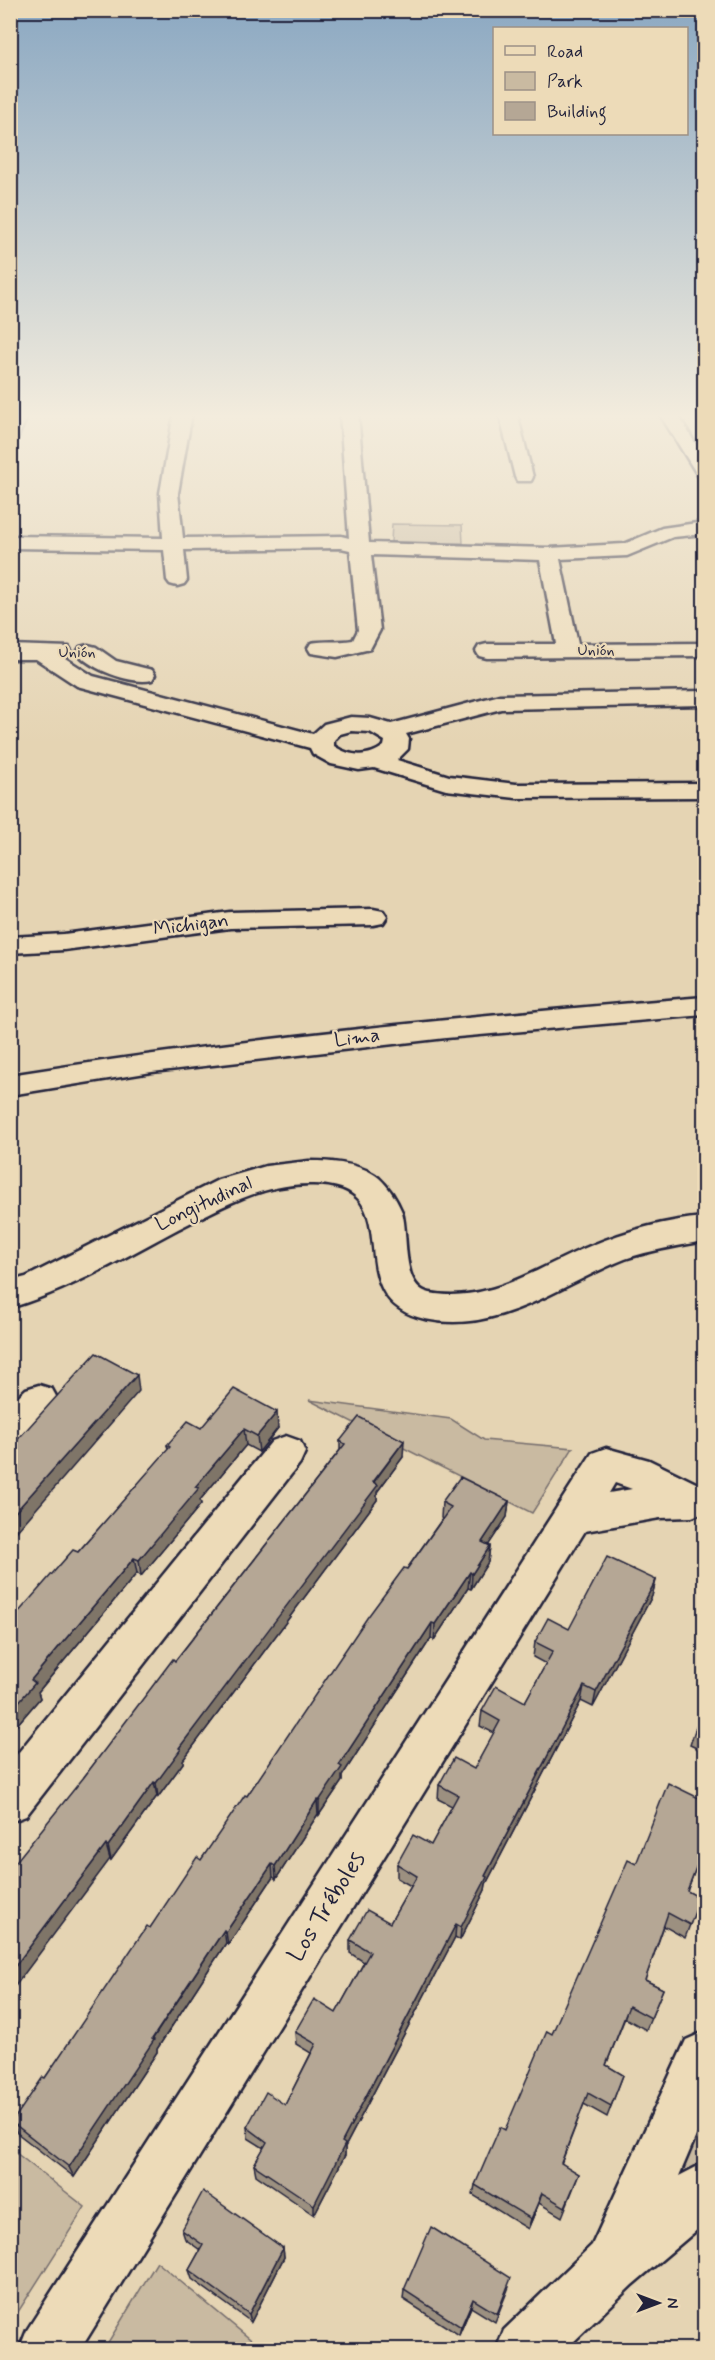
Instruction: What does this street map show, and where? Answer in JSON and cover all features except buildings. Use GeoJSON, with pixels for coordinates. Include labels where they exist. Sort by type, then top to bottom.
{"type":"FeatureCollection","features":[{"type":"Feature","properties":{"kind":"street"},"geometry":{"type":"LineString","coordinates":[[172,523],[177,580]]}},
{"type":"Feature","properties":{"kind":"street"},"geometry":{"type":"LineString","coordinates":[[319,648],[337,650],[362,644],[369,630],[357,523]]}},
{"type":"Feature","properties":{"kind":"street"},"geometry":{"type":"LineString","coordinates":[[10,542],[174,544],[341,542],[375,550],[549,554],[627,550],[669,532],[705,528]]}},
{"type":"Feature","properties":{"kind":"street"},"geometry":{"type":"LineString","coordinates":[[549,554],[568,650]]}},
{"type":"Feature","properties":{"kind":"street","name":"Unión"},"geometry":{"type":"LineString","coordinates":[[487,651],[705,650]]}},
{"type":"Feature","properties":{"kind":"street","name":"Unión"},"geometry":{"type":"LineString","coordinates":[[10,652],[133,651]]}},
{"type":"Feature","properties":{"kind":"street"},"geometry":{"type":"LineString","coordinates":[[41,652],[85,681],[322,744]]}},
{"type":"Feature","properties":{"kind":"street"},"geometry":{"type":"LineString","coordinates":[[88,652],[108,666],[340,727]]}},
{"type":"Feature","properties":{"kind":"street"},"geometry":{"type":"LineString","coordinates":[[85,681],[108,666]]}},
{"type":"Feature","properties":{"kind":"street"},"geometry":{"type":"LineString","coordinates":[[170,704],[189,687]]}},
{"type":"Feature","properties":{"kind":"street"},"geometry":{"type":"LineString","coordinates":[[705,698],[500,702],[388,747],[355,763],[335,759],[322,749],[321,738],[332,729],[351,724],[372,724],[388,747],[446,783],[516,791],[705,789]]}},
{"type":"Feature","properties":{"kind":"street","name":"Michigan"},"geometry":{"type":"LineString","coordinates":[[10,945],[64,942],[230,920],[373,917]]}},
{"type":"Feature","properties":{"kind":"street","name":"Lima"},"geometry":{"type":"LineString","coordinates":[[10,1085],[152,1062],[446,1028],[705,1006]]}},
{"type":"Feature","properties":{"kind":"street","name":"Longitudinal"},"geometry":{"type":"LineString","coordinates":[[10,1295],[38,1286],[230,1188],[260,1178],[294,1173],[333,1173],[364,1183],[380,1200],[390,1232],[391,1272],[401,1294],[422,1305],[478,1308],[506,1300],[599,1256],[637,1241],[705,1229]]}},
{"type":"Feature","properties":{"kind":"street"},"geometry":{"type":"LineString","coordinates":[[10,1429],[39,1400]]}},
{"type":"Feature","properties":{"kind":"street"},"geometry":{"type":"LineString","coordinates":[[10,1800],[286,1452]]}},
{"type":"Feature","properties":{"kind":"street","name":"Los Tréboles"},"geometry":{"type":"LineString","coordinates":[[47,2349],[606,1464],[635,1472],[698,1501]]}},
{"type":"Feature","properties":{"kind":"street"},"geometry":{"type":"LineString","coordinates":[[575,1516],[660,1502],[698,1501]]}},
{"type":"Feature","properties":{"kind":"street"},"geometry":{"type":"LineString","coordinates":[[612,2265],[705,2058]]}},
{"type":"Feature","properties":{"kind":"street"},"geometry":{"type":"LineString","coordinates":[[524,2349],[612,2265],[705,2190]]}},
{"type":"Feature","properties":{"kind":"green space"},"geometry":{"type":"Polygon","coordinates":[[[392,524],[462,525],[463,543],[391,542],[392,524]]]}},
{"type":"Feature","properties":{"kind":"green space"},"geometry":{"type":"Polygon","coordinates":[[[309,1400],[451,1419],[484,1440],[573,1448],[532,1513],[309,1400]]]}},
{"type":"Feature","properties":{"kind":"green space"},"geometry":{"type":"Polygon","coordinates":[[[704,2097],[704,2161],[662,2197],[704,2097]]]}},
{"type":"Feature","properties":{"kind":"green space"},"geometry":{"type":"Polygon","coordinates":[[[11,2149],[85,2207],[11,2323],[11,2149]]]}},
{"type":"Feature","properties":{"kind":"green space"},"geometry":{"type":"Polygon","coordinates":[[[157,2262],[262,2349],[104,2349],[157,2262]]]}}]}
